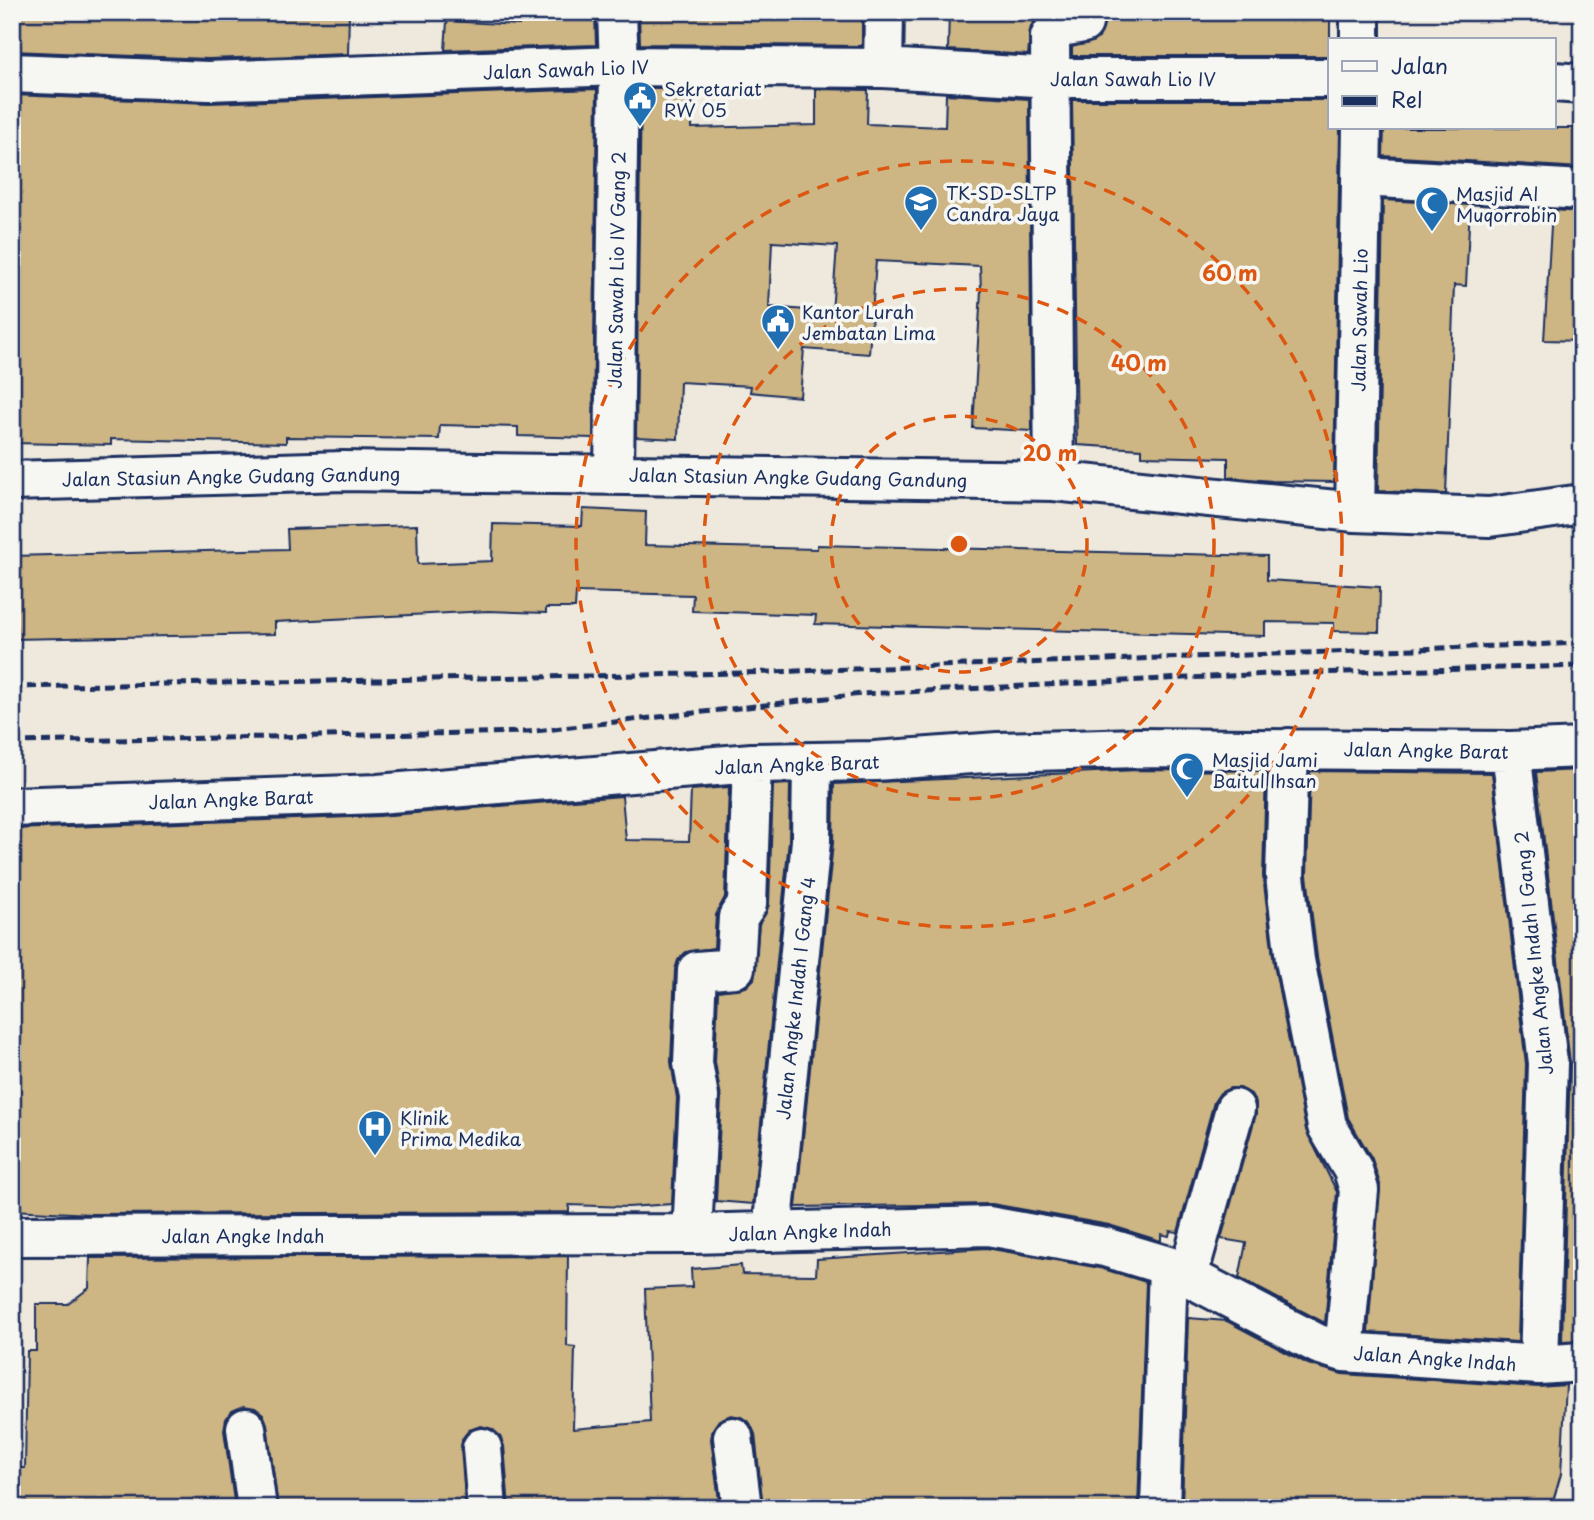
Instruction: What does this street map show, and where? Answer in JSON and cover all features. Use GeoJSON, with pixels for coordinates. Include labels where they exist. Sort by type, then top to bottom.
{"type":"FeatureCollection","features":[{"type":"Feature","properties":{"kind":"street","name":"Jalan Sawah Lio IV Gang 2"},"geometry":{"type":"LineString","coordinates":[[614,475],[619,66],[617,12]]}},
{"type":"Feature","properties":{"kind":"street"},"geometry":{"type":"LineString","coordinates":[[883,68],[884,12]]}},
{"type":"Feature","properties":{"kind":"street"},"geometry":{"type":"LineString","coordinates":[[1054,481],[1053,32],[1056,28],[1083,23],[1085,12]]}},
{"type":"Feature","properties":{"kind":"street"},"geometry":{"type":"LineString","coordinates":[[1360,12],[1360,38]]}},
{"type":"Feature","properties":{"kind":"street","name":"Jalan Sawah Lio IV"},"geometry":{"type":"LineString","coordinates":[[12,73],[208,81],[619,66],[883,68],[1052,78],[1328,78]]}},
{"type":"Feature","properties":{"kind":"street"},"geometry":{"type":"LineString","coordinates":[[1556,82],[1582,84]]}},
{"type":"Feature","properties":{"kind":"street","name":"Jalan Sawah Lio"},"geometry":{"type":"LineString","coordinates":[[1355,512],[1362,130]]}},
{"type":"Feature","properties":{"kind":"street"},"geometry":{"type":"LineString","coordinates":[[1363,177],[1582,190]]}},
{"type":"Feature","properties":{"kind":"street","name":"Jalan Stasiun Angke Gudang Gandung"},"geometry":{"type":"LineString","coordinates":[[12,481],[343,471],[1054,481],[1355,512],[1489,517],[1582,504]]}},
{"type":"Feature","properties":{"kind":"street"},"geometry":{"type":"LineString","coordinates":[[1289,748],[1285,876],[1295,960],[1327,1126],[1353,1170],[1359,1190],[1344,1352]]}},
{"type":"Feature","properties":{"kind":"street","name":"Jalan Angke Barat"},"geometry":{"type":"LineString","coordinates":[[12,807],[378,794],[752,763],[812,764],[998,752],[1289,748],[1511,751],[1582,748]]}},
{"type":"Feature","properties":{"kind":"street","name":"Jalan Angke Indah I Gang 2"},"geometry":{"type":"LineString","coordinates":[[1511,751],[1548,1063],[1539,1365]]}},
{"type":"Feature","properties":{"kind":"street"},"geometry":{"type":"LineString","coordinates":[[692,1234],[699,1097],[693,1063],[697,971],[735,968],[738,917],[747,904],[752,763]]}},
{"type":"Feature","properties":{"kind":"street","name":"Jalan Angke Indah I Gang 4"},"geometry":{"type":"LineString","coordinates":[[772,1232],[811,841],[812,764]]}},
{"type":"Feature","properties":{"kind":"street"},"geometry":{"type":"LineString","coordinates":[[1160,1508],[1178,1271],[1235,1109]]}},
{"type":"Feature","properties":{"kind":"street","name":"Jalan Angke Indah"},"geometry":{"type":"LineString","coordinates":[[12,1236],[692,1234],[988,1226],[1105,1247],[1178,1271],[1318,1344],[1344,1352],[1539,1365],[1582,1362]]}},
{"type":"Feature","properties":{"kind":"street"},"geometry":{"type":"LineString","coordinates":[[246,1428],[257,1508]]}},
{"type":"Feature","properties":{"kind":"street"},"geometry":{"type":"LineString","coordinates":[[733,1437],[742,1508]]}},
{"type":"Feature","properties":{"kind":"street"},"geometry":{"type":"LineString","coordinates":[[482,1448],[487,1508]]}},
{"type":"Feature","properties":{"kind":"building"},"geometry":{"type":"Polygon","coordinates":[[[12,12],[168,16],[169,12],[349,12],[348,54],[208,59],[12,51],[12,12]]]}},
{"type":"Feature","properties":{"kind":"building"},"geometry":{"type":"Polygon","coordinates":[[[519,12],[595,12],[596,45],[445,50],[447,21],[519,25],[519,12]]]}},
{"type":"Feature","properties":{"kind":"building"},"geometry":{"type":"Polygon","coordinates":[[[639,12],[862,12],[862,46],[640,44],[639,12]]]}},
{"type":"Feature","properties":{"kind":"building"},"geometry":{"type":"Polygon","coordinates":[[[949,12],[1041,12],[1031,26],[1028,55],[948,50],[949,12]]]}},
{"type":"Feature","properties":{"kind":"building"},"geometry":{"type":"Polygon","coordinates":[[[1106,12],[1330,12],[1328,56],[1072,56],[1072,47],[1099,38],[1106,12]]]}},
{"type":"Feature","properties":{"kind":"building"},"geometry":{"type":"Polygon","coordinates":[[[641,88],[693,88],[692,128],[816,125],[816,89],[868,90],[867,124],[945,127],[946,94],[1029,99],[1032,431],[973,428],[980,266],[876,261],[869,354],[804,349],[800,397],[750,392],[751,386],[680,382],[678,439],[636,437],[641,88]],[[772,242],[769,307],[832,312],[837,246],[772,242]]]}},
{"type":"Feature","properties":{"kind":"building"},"geometry":{"type":"Polygon","coordinates":[[[597,89],[593,438],[518,436],[518,427],[440,425],[439,439],[286,437],[286,443],[111,439],[111,445],[12,443],[12,95],[209,103],[597,89]]]}},
{"type":"Feature","properties":{"kind":"building"},"geometry":{"type":"Polygon","coordinates":[[[1072,100],[1328,100],[1328,130],[1340,130],[1334,482],[1228,477],[1228,458],[1142,456],[1142,449],[1077,445],[1072,100]]]}},
{"type":"Feature","properties":{"kind":"building"},"geometry":{"type":"Polygon","coordinates":[[[1582,128],[1582,168],[1383,156],[1384,130],[1582,128]]]}},
{"type":"Feature","properties":{"kind":"building"},"geometry":{"type":"Polygon","coordinates":[[[1383,200],[1470,205],[1466,286],[1454,285],[1446,494],[1378,491],[1383,200]]]}},
{"type":"Feature","properties":{"kind":"building"},"geometry":{"type":"Polygon","coordinates":[[[1552,210],[1582,212],[1582,341],[1544,340],[1552,210]]]}},
{"type":"Feature","properties":{"kind":"building"},"geometry":{"type":"Polygon","coordinates":[[[583,509],[646,512],[645,545],[817,549],[817,545],[1267,556],[1267,580],[1380,587],[1379,632],[1334,631],[1334,623],[1265,622],[1265,636],[815,624],[816,615],[692,611],[693,595],[576,592],[575,608],[546,608],[546,613],[488,611],[275,622],[275,634],[12,639],[12,556],[288,549],[287,529],[417,525],[418,564],[492,561],[493,524],[582,526],[583,509]]]}},
{"type":"Feature","properties":{"kind":"building"},"geometry":{"type":"Polygon","coordinates":[[[1138,770],[1266,771],[1263,876],[1274,964],[1306,1130],[1337,1192],[1325,1323],[1239,1278],[1246,1243],[1221,1239],[1256,1114],[1256,1103],[1251,1094],[1240,1088],[1230,1088],[1220,1093],[1214,1102],[1178,1232],[1170,1231],[1169,1236],[1161,1234],[1161,1241],[1109,1225],[992,1204],[796,1207],[833,843],[834,784],[1138,770]]]}},
{"type":"Feature","properties":{"kind":"building"},"geometry":{"type":"Polygon","coordinates":[[[1582,770],[1582,1001],[1579,1001],[1582,1340],[1562,1341],[1570,1063],[1536,772],[1582,770]]]}},
{"type":"Feature","properties":{"kind":"building"},"geometry":{"type":"Polygon","coordinates":[[[1310,771],[1492,773],[1526,1064],[1518,1342],[1368,1332],[1380,1184],[1372,1159],[1348,1118],[1317,957],[1307,875],[1310,771]]]}},
{"type":"Feature","properties":{"kind":"building"},"geometry":{"type":"Polygon","coordinates":[[[790,784],[789,840],[753,1204],[716,1201],[721,1098],[715,1062],[718,991],[746,987],[754,979],[759,924],[769,905],[773,785],[790,784]]]}},
{"type":"Feature","properties":{"kind":"building"},"geometry":{"type":"Polygon","coordinates":[[[729,787],[725,897],[716,915],[714,948],[686,952],[678,960],[675,970],[671,1062],[677,1098],[672,1204],[628,1207],[569,1205],[569,1212],[91,1214],[12,1210],[12,829],[379,816],[622,796],[626,840],[689,841],[691,790],[729,787]]]}},
{"type":"Feature","properties":{"kind":"building"},"geometry":{"type":"Polygon","coordinates":[[[986,1248],[1100,1268],[1146,1282],[1138,1508],[763,1508],[755,1434],[750,1423],[731,1415],[719,1420],[711,1439],[720,1508],[509,1508],[504,1446],[500,1436],[492,1429],[481,1426],[469,1430],[462,1439],[465,1508],[278,1508],[267,1424],[263,1414],[255,1408],[244,1406],[232,1411],[226,1419],[224,1430],[235,1508],[12,1508],[12,1468],[25,1468],[27,1351],[36,1351],[36,1304],[68,1304],[89,1288],[90,1258],[568,1256],[567,1346],[575,1347],[573,1429],[650,1422],[645,1289],[692,1287],[691,1269],[741,1265],[742,1274],[816,1275],[817,1259],[986,1248]]]}},
{"type":"Feature","properties":{"kind":"building"},"geometry":{"type":"Polygon","coordinates":[[[1188,1318],[1227,1321],[1308,1364],[1342,1374],[1538,1387],[1566,1385],[1561,1474],[1551,1508],[1182,1508],[1188,1318]]]}},
{"type":"Feature","properties":{"kind":"railway"},"geometry":{"type":"LineString","coordinates":[[12,687],[742,673],[1582,643]]}},
{"type":"Feature","properties":{"kind":"railway"},"geometry":{"type":"LineString","coordinates":[[12,742],[527,732],[862,694],[1268,674],[1582,666]]}},
{"type":"Feature","properties":{"kind":"place","name":"Sekretariat RW 05"},"geometry":{"type":"Point","coordinates":[640,128]}},
{"type":"Feature","properties":{"kind":"place","name":"TK-SD-SLTP Candra Jaya"},"geometry":{"type":"Point","coordinates":[921,232]}},
{"type":"Feature","properties":{"kind":"place","name":"Masjid Al Muqorrobin"},"geometry":{"type":"Point","coordinates":[1432,233]}},
{"type":"Feature","properties":{"kind":"place","name":"Kantor Lurah Jembatan Lima"},"geometry":{"type":"Point","coordinates":[778,351]}},
{"type":"Feature","properties":{"kind":"place","name":"Masjid Jami Baitul Ihsan"},"geometry":{"type":"Point","coordinates":[1187,799]}},
{"type":"Feature","properties":{"kind":"place","name":"Klinik Prima Medika"},"geometry":{"type":"Point","coordinates":[375,1157]}}]}
